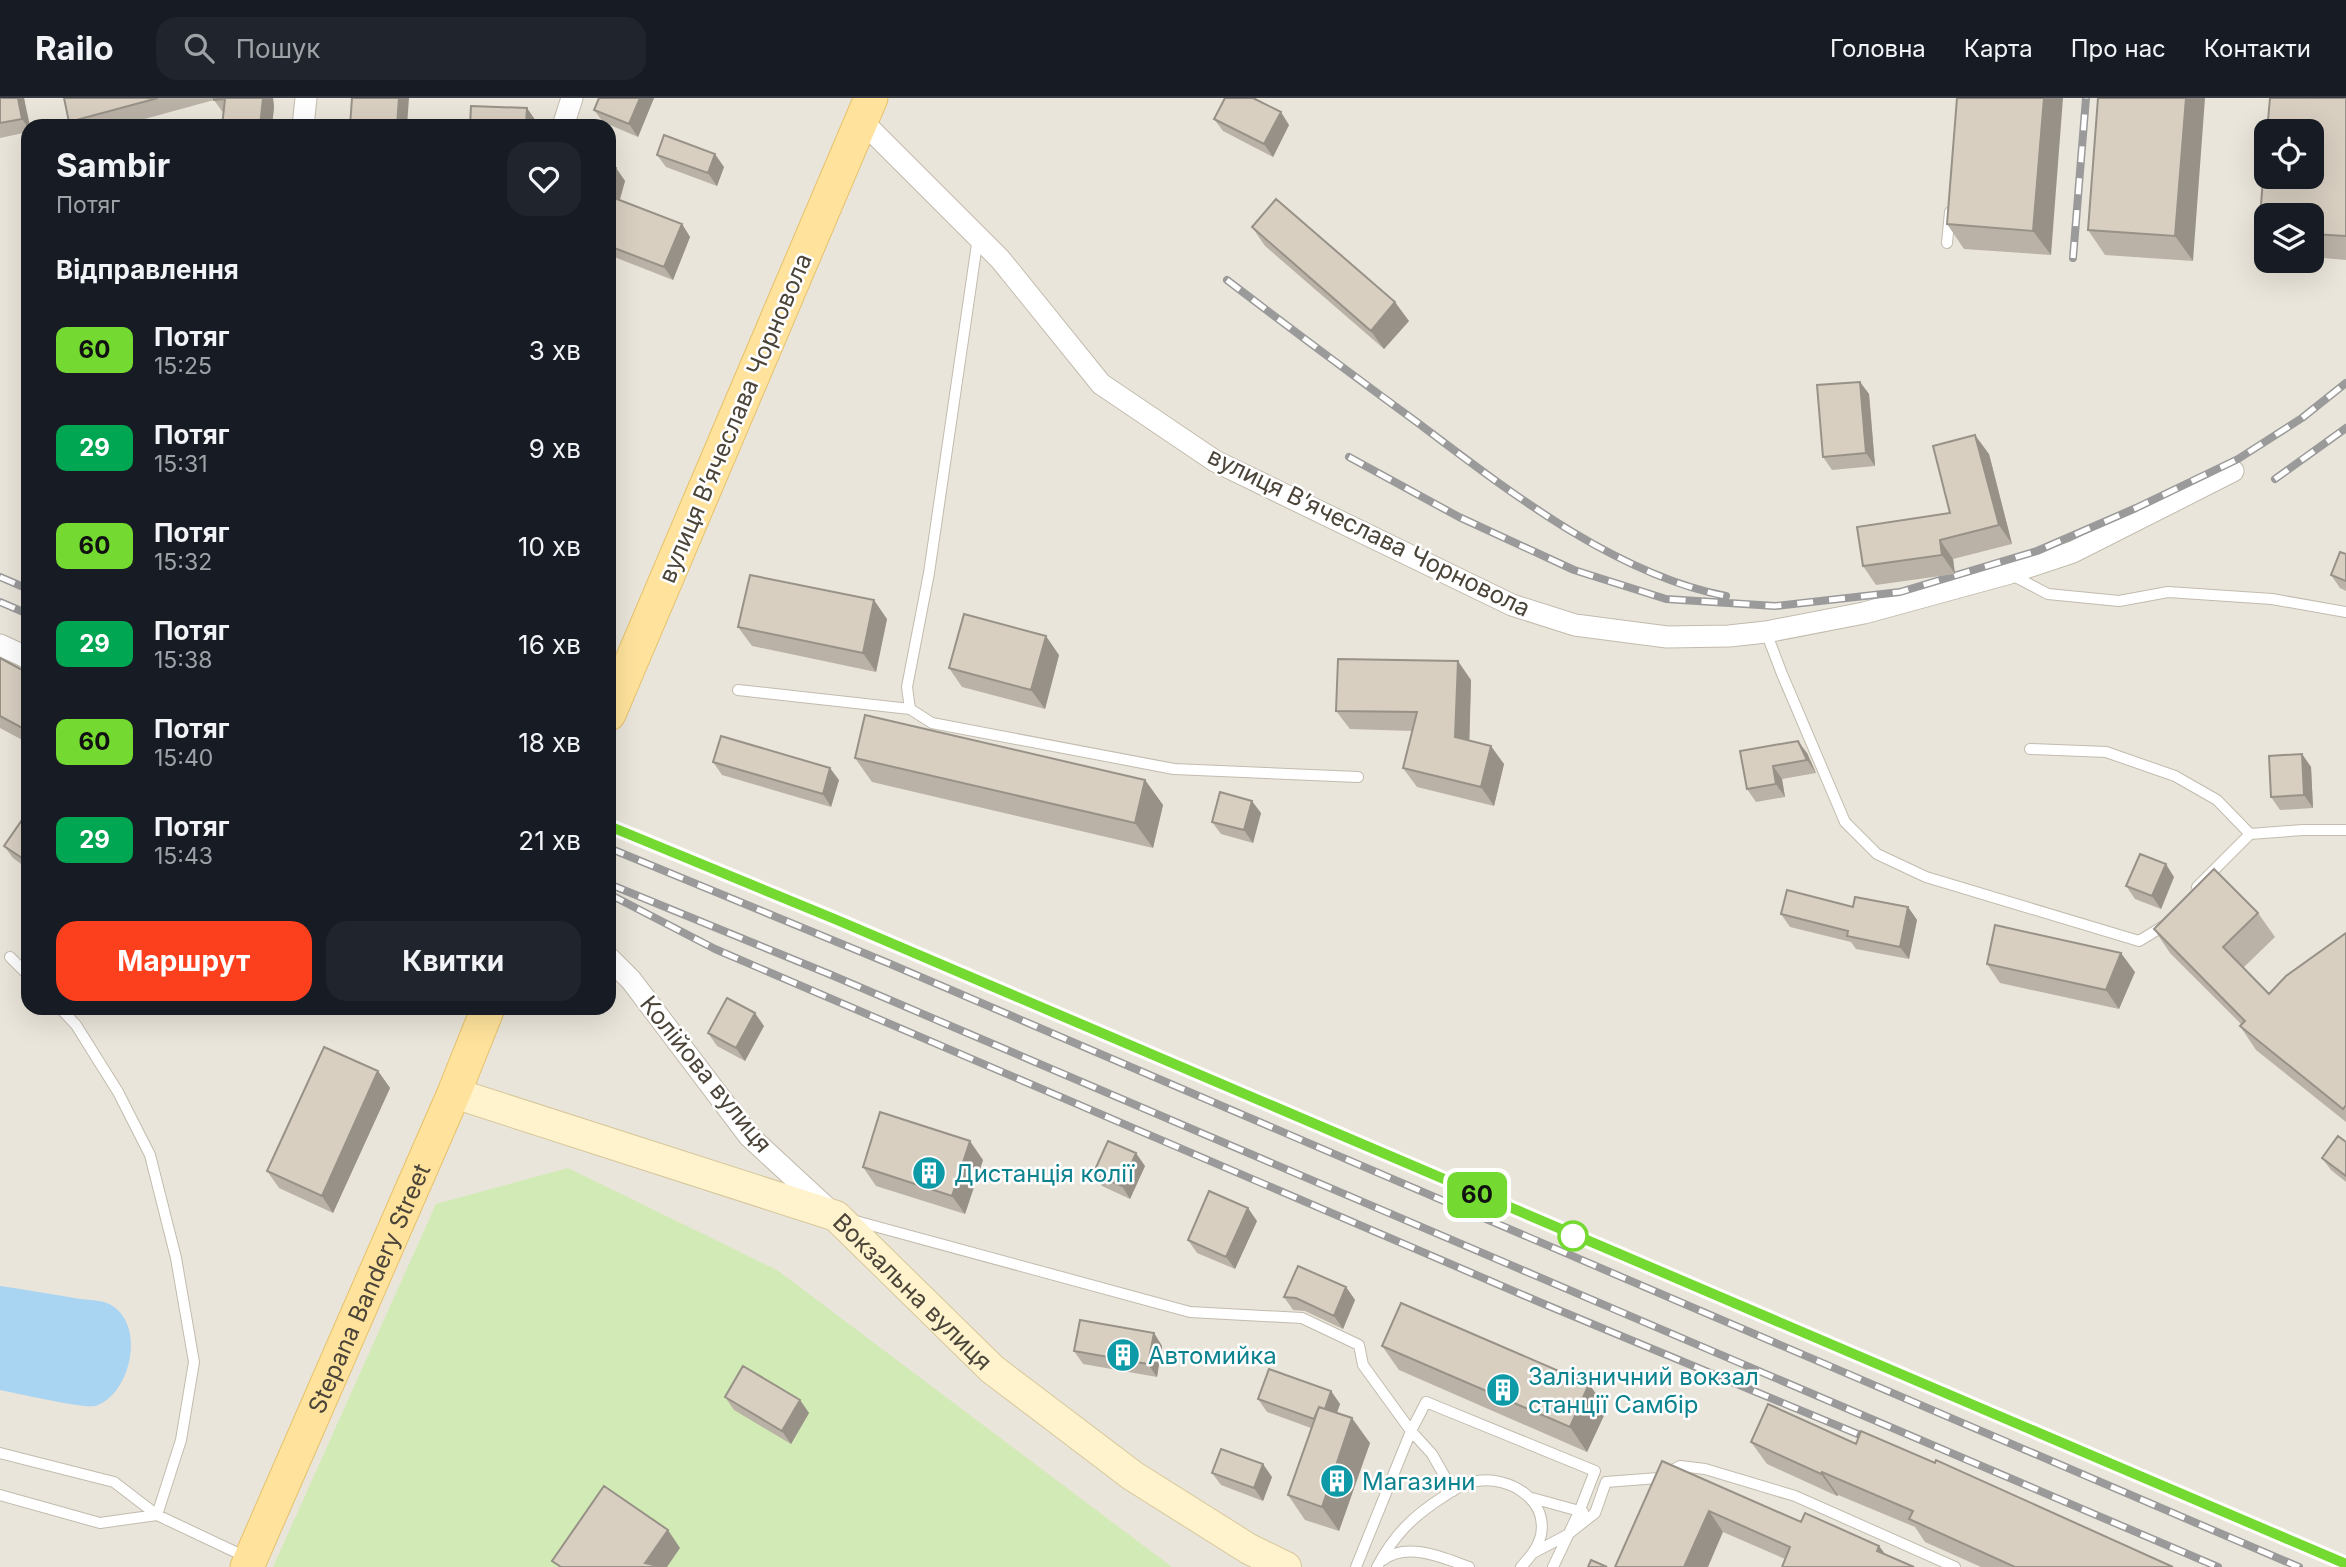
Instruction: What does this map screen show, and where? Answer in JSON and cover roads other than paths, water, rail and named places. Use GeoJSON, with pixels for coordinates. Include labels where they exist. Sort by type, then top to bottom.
{"type":"FeatureCollection","features":[{"type":"Feature","properties":{"kind":"main road","name":"вулиця Вʼячеслава Чорновола"},"geometry":{"type":"LineString","coordinates":[[616,697],[867,110]]}},
{"type":"Feature","properties":{"kind":"main road","name":"Stepana Bandery Street"},"geometry":{"type":"LineString","coordinates":[[248,1563],[454,1093],[485,1015]]}},
{"type":"Feature","properties":{"kind":"main road","name":"Вокзальна вулиця"},"geometry":{"type":"LineString","coordinates":[[454,1093],[836,1216],[992,1369],[1133,1476],[1249,1549],[1286,1567]]}},
{"type":"Feature","properties":{"kind":"street"},"geometry":{"type":"LineString","coordinates":[[304,119],[306,98]]}},
{"type":"Feature","properties":{"kind":"street"},"geometry":{"type":"LineString","coordinates":[[565,119],[572,98]]}},
{"type":"Feature","properties":{"kind":"street","name":"вулиця Вʼячеслава Чорновола"},"geometry":{"type":"LineString","coordinates":[[867,110],[1000,259],[1101,384],[1215,461],[1512,605],[1575,625],[1667,637],[1729,636],[1766,632],[1864,612],[2010,573],[2073,552],[2233,471]]}},
{"type":"Feature","properties":{"kind":"street"},"geometry":{"type":"LineString","coordinates":[[0,645],[21,655]]}},
{"type":"Feature","properties":{"kind":"street","name":"Колійова вулиця"},"geometry":{"type":"LineString","coordinates":[[616,965],[631,980],[749,1136],[836,1216]]}},
{"type":"Feature","properties":{"kind":"lane"},"geometry":{"type":"LineString","coordinates":[[1947,243],[1950,203]]}},
{"type":"Feature","properties":{"kind":"lane"},"geometry":{"type":"LineString","coordinates":[[911,709],[907,687],[929,573],[978,237]]}},
{"type":"Feature","properties":{"kind":"lane"},"geometry":{"type":"LineString","coordinates":[[2010,573],[2048,594],[2119,601],[2168,592],[2273,600],[2346,612]]}},
{"type":"Feature","properties":{"kind":"lane"},"geometry":{"type":"LineString","coordinates":[[1766,632],[1846,822],[1877,854],[1926,877],[2139,941],[2164,928],[2172,918]]}},
{"type":"Feature","properties":{"kind":"lane"},"geometry":{"type":"LineString","coordinates":[[738,690],[911,709],[932,723],[1174,769],[1358,777]]}},
{"type":"Feature","properties":{"kind":"lane"},"geometry":{"type":"LineString","coordinates":[[2030,750],[2106,752],[2175,776],[2217,800],[2250,834]]}},
{"type":"Feature","properties":{"kind":"lane"},"geometry":{"type":"LineString","coordinates":[[2189,897],[2250,834],[2346,830]]}},
{"type":"Feature","properties":{"kind":"lane"},"geometry":{"type":"LineString","coordinates":[[10,957],[21,968]]}},
{"type":"Feature","properties":{"kind":"lane"},"geometry":{"type":"LineString","coordinates":[[67,1015],[76,1025],[111,1081],[150,1155],[176,1258],[194,1362],[181,1440],[157,1515]]}},
{"type":"Feature","properties":{"kind":"lane"},"geometry":{"type":"LineString","coordinates":[[836,1216],[1190,1312],[1302,1318],[1359,1345],[1363,1365],[1411,1431],[1432,1454],[1452,1491]]}},
{"type":"Feature","properties":{"kind":"lane"},"geometry":{"type":"LineString","coordinates":[[1356,1567],[1411,1431],[1426,1402],[1595,1471],[1553,1567]]}},
{"type":"Feature","properties":{"kind":"lane"},"geometry":{"type":"LineString","coordinates":[[0,1453],[114,1482],[157,1515],[248,1563]]}},
{"type":"Feature","properties":{"kind":"lane"},"geometry":{"type":"LineString","coordinates":[[1533,1553],[1567,1535],[1595,1513],[1606,1482],[1658,1478],[1680,1466],[1705,1469],[1795,1496],[1955,1567]]}},
{"type":"Feature","properties":{"kind":"lane"},"geometry":{"type":"LineString","coordinates":[[1378,1566],[1408,1521],[1452,1491],[1476,1481],[1497,1480],[1517,1488],[1532,1499],[1579,1512],[1595,1513]]}},
{"type":"Feature","properties":{"kind":"lane"},"geometry":{"type":"LineString","coordinates":[[0,1495],[100,1523],[157,1515]]}},
{"type":"Feature","properties":{"kind":"lane"},"geometry":{"type":"LineString","coordinates":[[1521,1567],[1533,1553],[1541,1535],[1540,1517],[1532,1499]]}},
{"type":"Feature","properties":{"kind":"lane"},"geometry":{"type":"LineString","coordinates":[[1378,1566],[1390,1555],[1410,1551],[1441,1556],[1469,1567]]}},
{"type":"Feature","properties":{"kind":"water"},"geometry":{"type":"Polygon","coordinates":[[[0,1286],[96,1300],[111,1305],[122,1315],[129,1328],[130,1360],[117,1389],[107,1400],[89,1406],[0,1390],[0,1286]]]}},
{"type":"Feature","properties":{"kind":"railway"},"geometry":{"type":"LineString","coordinates":[[2073,258],[2086,98]]}},
{"type":"Feature","properties":{"kind":"railway"},"geometry":{"type":"LineString","coordinates":[[1227,280],[1488,475],[1563,526],[1643,569],[1684,585],[1726,596]]}},
{"type":"Feature","properties":{"kind":"railway"},"geometry":{"type":"LineString","coordinates":[[1349,457],[1459,517],[1574,570],[1666,599],[1775,606],[1900,592],[2037,551],[2136,508],[2238,459],[2302,418],[2346,383]]}},
{"type":"Feature","properties":{"kind":"railway"},"geometry":{"type":"LineString","coordinates":[[2275,479],[2346,428]]}},
{"type":"Feature","properties":{"kind":"railway"},"geometry":{"type":"LineString","coordinates":[[0,577],[21,586]]}},
{"type":"Feature","properties":{"kind":"railway"},"geometry":{"type":"LineString","coordinates":[[0,602],[21,611]]}},
{"type":"Feature","properties":{"kind":"railway"},"geometry":{"type":"LineString","coordinates":[[616,829],[811,909],[2346,1564]]}},
{"type":"Feature","properties":{"kind":"railway"},"geometry":{"type":"LineString","coordinates":[[616,851],[888,963],[2299,1567]]}},
{"type":"Feature","properties":{"kind":"railway"},"geometry":{"type":"LineString","coordinates":[[616,887],[829,974],[2218,1567]]}},
{"type":"Feature","properties":{"kind":"railway"},"geometry":{"type":"LineString","coordinates":[[616,898],[715,949],[1544,1304],[1877,1442]]}},
{"type":"Feature","properties":{"kind":"train","name":"60"},"geometry":{"type":"LineString","coordinates":[[616,829],[837,920],[2346,1564]]}},
{"type":"Feature","properties":{"kind":"place","name":"Дистанція колії"},"geometry":{"type":"Point","coordinates":[929,1173]}},
{"type":"Feature","properties":{"kind":"place","name":"Автомийка"},"geometry":{"type":"Point","coordinates":[1123,1355]}},
{"type":"Feature","properties":{"kind":"place","name":"Залізничний вокзал станції Самбір"},"geometry":{"type":"Point","coordinates":[1503,1390]}},
{"type":"Feature","properties":{"kind":"place","name":"Магазини"},"geometry":{"type":"Point","coordinates":[1337,1481]}}]}
